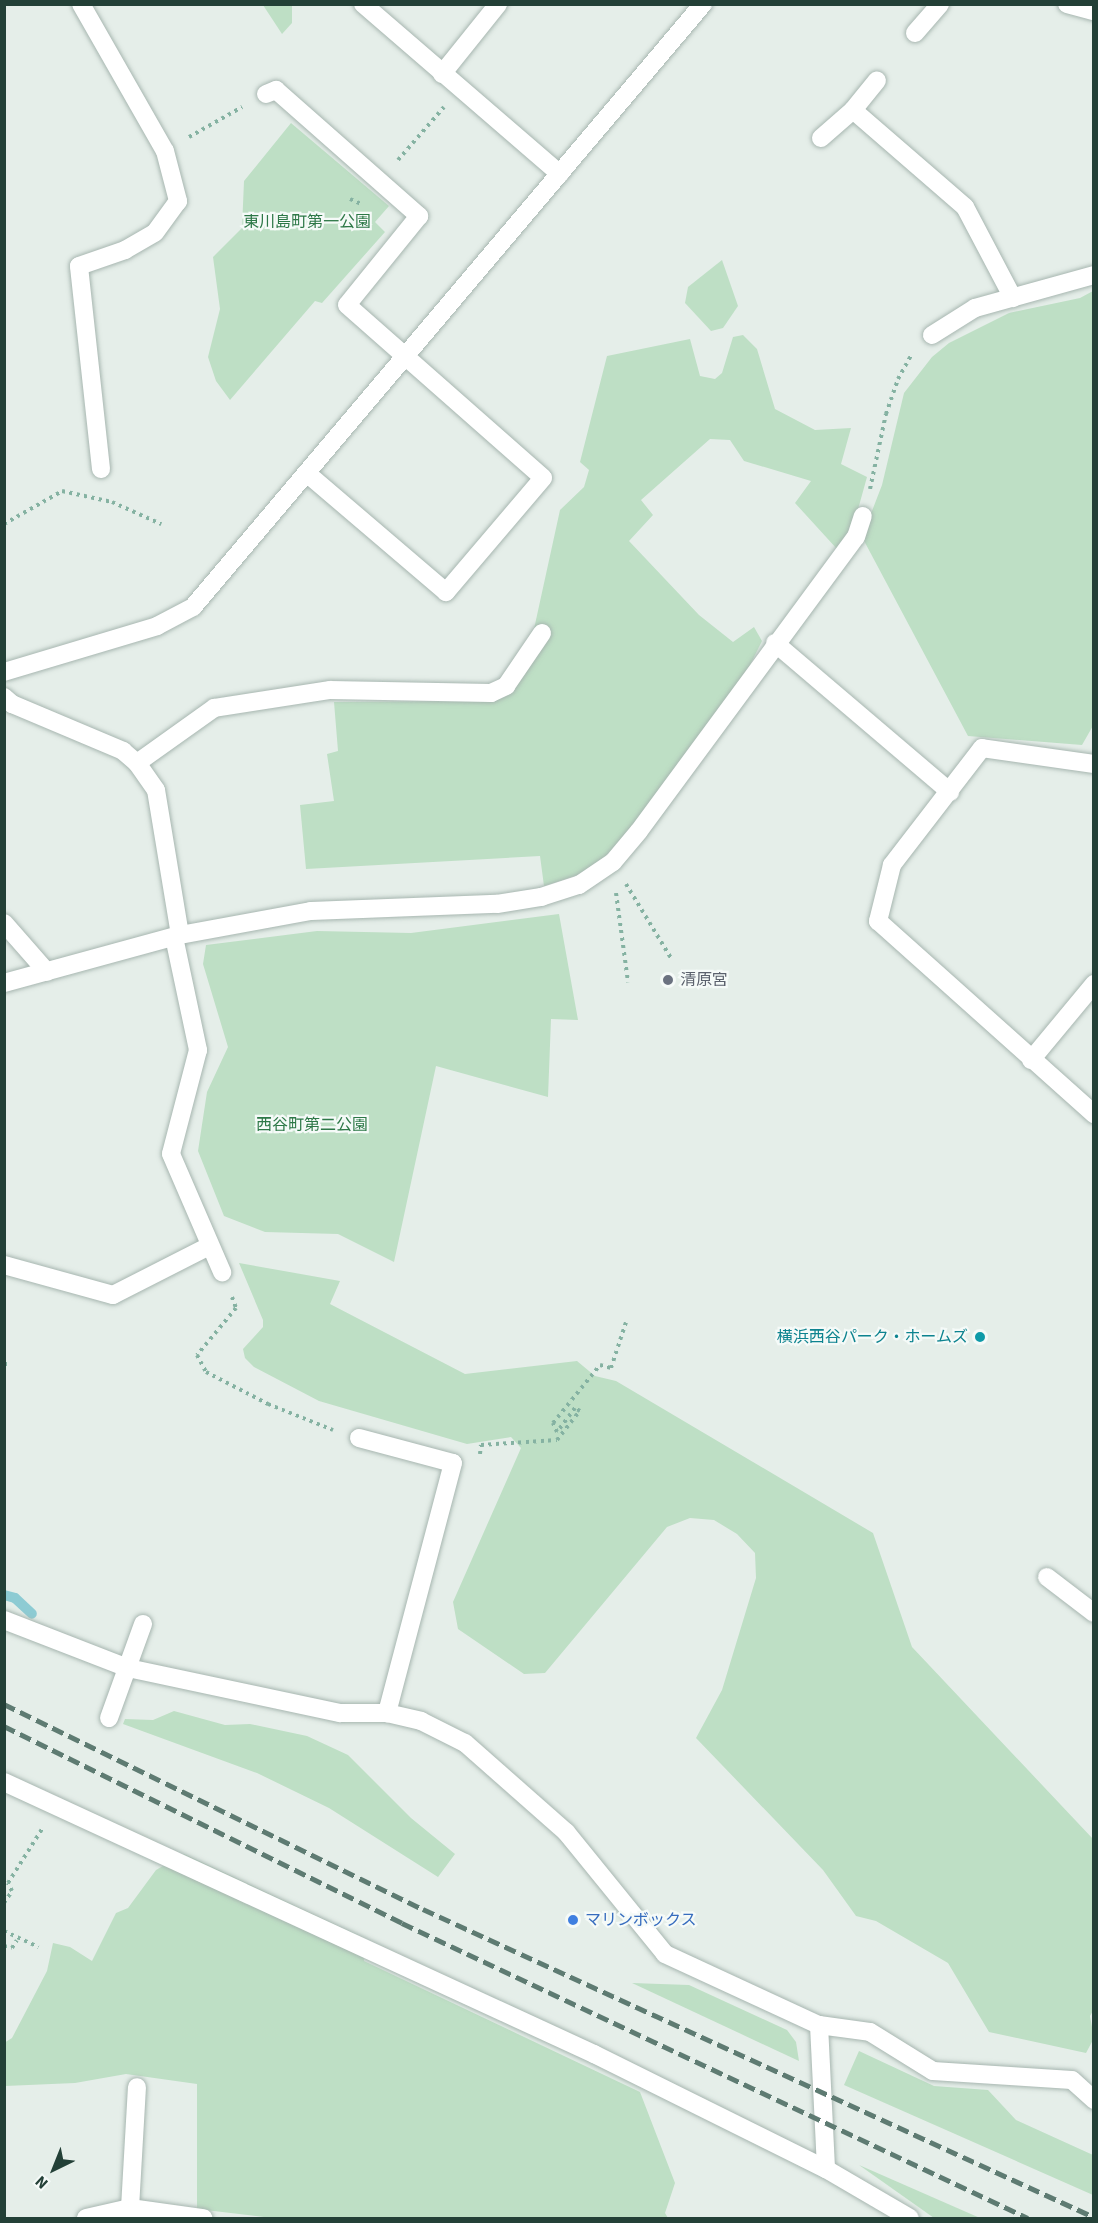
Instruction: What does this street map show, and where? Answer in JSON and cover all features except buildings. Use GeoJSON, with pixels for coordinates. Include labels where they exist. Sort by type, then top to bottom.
{"type":"FeatureCollection","features":[{"type":"Feature","properties":{"kind":"street"},"geometry":{"type":"LineString","coordinates":[[81,4],[171,147],[178,201],[155,233],[125,250],[79,266],[101,469]]}},
{"type":"Feature","properties":{"kind":"street"},"geometry":{"type":"LineString","coordinates":[[363,4],[560,174]]}},
{"type":"Feature","properties":{"kind":"street"},"geometry":{"type":"LineString","coordinates":[[442,74],[498,4]]}},
{"type":"Feature","properties":{"kind":"street"},"geometry":{"type":"LineString","coordinates":[[4,672],[157,626],[193,607],[308,474],[703,4]]}},
{"type":"Feature","properties":{"kind":"street"},"geometry":{"type":"LineString","coordinates":[[915,33],[940,4]]}},
{"type":"Feature","properties":{"kind":"street"},"geometry":{"type":"LineString","coordinates":[[1067,4],[1094,11]]}},
{"type":"Feature","properties":{"kind":"street"},"geometry":{"type":"LineString","coordinates":[[821,138],[853,110],[877,80]]}},
{"type":"Feature","properties":{"kind":"street"},"geometry":{"type":"LineString","coordinates":[[266,94],[276,90],[419,216],[347,305],[543,478],[446,592],[308,474]]}},
{"type":"Feature","properties":{"kind":"street"},"geometry":{"type":"LineString","coordinates":[[853,110],[965,207],[1013,298]]}},
{"type":"Feature","properties":{"kind":"street"},"geometry":{"type":"LineString","coordinates":[[932,335],[975,308],[1094,275]]}},
{"type":"Feature","properties":{"kind":"street"},"geometry":{"type":"LineString","coordinates":[[4,983],[177,936],[311,911],[497,904],[541,897],[579,885],[613,862],[856,537],[863,516]]}},
{"type":"Feature","properties":{"kind":"street"},"geometry":{"type":"LineString","coordinates":[[137,764],[214,708],[330,690],[491,693],[506,686],[542,633]]}},
{"type":"Feature","properties":{"kind":"street"},"geometry":{"type":"LineString","coordinates":[[775,643],[950,792]]}},
{"type":"Feature","properties":{"kind":"street"},"geometry":{"type":"LineString","coordinates":[[4,697],[12,704],[123,751],[137,764],[156,790],[177,936],[198,1050],[171,1154],[222,1272]]}},
{"type":"Feature","properties":{"kind":"street"},"geometry":{"type":"LineString","coordinates":[[1094,764],[982,748],[892,865],[878,921],[1094,1114]]}},
{"type":"Feature","properties":{"kind":"street"},"geometry":{"type":"LineString","coordinates":[[4,923],[47,972]]}},
{"type":"Feature","properties":{"kind":"street"},"geometry":{"type":"LineString","coordinates":[[1031,1060],[1094,984]]}},
{"type":"Feature","properties":{"kind":"street"},"geometry":{"type":"LineString","coordinates":[[4,1265],[113,1295],[209,1246]]}},
{"type":"Feature","properties":{"kind":"street"},"geometry":{"type":"LineString","coordinates":[[359,1438],[453,1463],[387,1713]]}},
{"type":"Feature","properties":{"kind":"street"},"geometry":{"type":"LineString","coordinates":[[1047,1578],[1094,1613]]}},
{"type":"Feature","properties":{"kind":"street"},"geometry":{"type":"LineString","coordinates":[[4,1620],[128,1668],[340,1713],[387,1713],[421,1721],[465,1743],[566,1832],[665,1954],[819,2025],[870,2032],[933,2072],[1072,2080],[1094,2100]]}},
{"type":"Feature","properties":{"kind":"street"},"geometry":{"type":"LineString","coordinates":[[109,1718],[143,1624]]}},
{"type":"Feature","properties":{"kind":"street"},"geometry":{"type":"LineString","coordinates":[[4,1782],[56,1808],[594,2054],[826,2169],[910,2218]]}},
{"type":"Feature","properties":{"kind":"street"},"geometry":{"type":"LineString","coordinates":[[819,2025],[826,2169]]}},
{"type":"Feature","properties":{"kind":"street"},"geometry":{"type":"LineString","coordinates":[[130,2208],[137,2087]]}},
{"type":"Feature","properties":{"kind":"street"},"geometry":{"type":"LineString","coordinates":[[86,2218],[130,2208],[203,2218]]}},
{"type":"Feature","properties":{"kind":"path"},"geometry":{"type":"LineString","coordinates":[[171,147],[266,94]]}},
{"type":"Feature","properties":{"kind":"path"},"geometry":{"type":"LineString","coordinates":[[396,162],[429,124]]}},
{"type":"Feature","properties":{"kind":"path"},"geometry":{"type":"LineString","coordinates":[[863,516],[898,379],[912,355],[932,335]]}},
{"type":"Feature","properties":{"kind":"path"},"geometry":{"type":"LineString","coordinates":[[4,524],[62,491],[122,506],[161,524]]}},
{"type":"Feature","properties":{"kind":"path"},"geometry":{"type":"LineString","coordinates":[[613,862],[671,958]]}},
{"type":"Feature","properties":{"kind":"path"},"geometry":{"type":"LineString","coordinates":[[613,862],[628,982]]}},
{"type":"Feature","properties":{"kind":"path"},"geometry":{"type":"LineString","coordinates":[[222,1272],[236,1308],[197,1354],[206,1372],[268,1404],[359,1438]]}},
{"type":"Feature","properties":{"kind":"path"},"geometry":{"type":"LineString","coordinates":[[479,1460],[481,1445],[557,1440],[580,1411],[575,1408],[557,1432],[553,1423],[600,1365],[610,1368],[626,1322]]}},
{"type":"Feature","properties":{"kind":"path"},"geometry":{"type":"LineString","coordinates":[[4,1364],[11,1364]]}},
{"type":"Feature","properties":{"kind":"path"},"geometry":{"type":"LineString","coordinates":[[4,1903],[12,1891],[8,1883],[56,1808]]}},
{"type":"Feature","properties":{"kind":"path"},"geometry":{"type":"LineString","coordinates":[[4,1931],[17,1940],[39,1947]]}},
{"type":"Feature","properties":{"kind":"path"},"geometry":{"type":"LineString","coordinates":[[4,1946],[12,1948],[17,1940]]}},
{"type":"Feature","properties":{"kind":"green space"},"geometry":{"type":"Polygon","coordinates":[[[263,5],[292,5],[292,23],[282,34],[263,5]]]}},
{"type":"Feature","properties":{"kind":"green space","name":"東川島町第一公園"},"geometry":{"type":"Polygon","coordinates":[[[291,123],[389,206],[375,222],[385,232],[322,303],[315,301],[230,400],[216,381],[208,357],[220,309],[213,257],[242,228],[244,181],[291,123]]]}},
{"type":"Feature","properties":{"kind":"green space"},"geometry":{"type":"Polygon","coordinates":[[[722,260],[738,306],[723,328],[711,331],[685,303],[688,287],[722,260]]]}},
{"type":"Feature","properties":{"kind":"green space"},"geometry":{"type":"Polygon","coordinates":[[[1093,291],[1094,724],[1082,745],[968,736],[862,537],[882,485],[904,393],[932,357],[949,343],[1009,313],[1080,298],[1093,291]]]}},
{"type":"Feature","properties":{"kind":"green space"},"geometry":{"type":"Polygon","coordinates":[[[743,335],[757,349],[775,409],[815,430],[851,428],[841,464],[867,477],[852,531],[837,549],[795,503],[811,481],[744,461],[730,440],[710,439],[641,500],[653,515],[629,541],[699,615],[733,642],[754,627],[762,641],[741,683],[614,851],[587,872],[544,886],[540,856],[306,869],[300,805],[334,801],[327,754],[338,751],[334,702],[485,701],[548,638],[534,629],[560,510],[584,487],[589,470],[580,462],[607,356],[690,339],[700,376],[715,379],[722,373],[733,337],[743,335]]]}},
{"type":"Feature","properties":{"kind":"green space","name":"西谷町第二公園"},"geometry":{"type":"Polygon","coordinates":[[[559,914],[578,1020],[551,1019],[548,1097],[436,1066],[394,1262],[338,1234],[265,1232],[224,1216],[198,1151],[207,1092],[228,1047],[203,964],[206,945],[317,931],[411,933],[559,914]]]}},
{"type":"Feature","properties":{"kind":"green space"},"geometry":{"type":"Polygon","coordinates":[[[239,1263],[340,1281],[330,1304],[465,1374],[577,1361],[595,1376],[616,1381],[873,1533],[912,1647],[1093,1839],[1094,2009],[1090,2016],[1094,2038],[1086,2053],[989,2032],[948,1963],[876,1921],[856,1916],[823,1870],[696,1738],[722,1690],[756,1578],[755,1553],[737,1534],[714,1520],[690,1518],[667,1527],[545,1673],[524,1674],[458,1629],[453,1602],[521,1448],[511,1437],[467,1444],[319,1401],[254,1367],[245,1358],[243,1349],[263,1327],[263,1320],[239,1263]]]}},
{"type":"Feature","properties":{"kind":"green space"},"geometry":{"type":"Polygon","coordinates":[[[174,1711],[225,1725],[250,1724],[307,1736],[348,1755],[411,1818],[455,1854],[438,1877],[329,1808],[257,1773],[123,1724],[125,1719],[153,1720],[174,1711]]]}},
{"type":"Feature","properties":{"kind":"green space"},"geometry":{"type":"Polygon","coordinates":[[[184,1854],[362,1937],[364,1961],[640,2092],[675,2183],[665,2213],[668,2218],[272,2218],[197,2209],[197,2084],[126,2074],[75,2083],[5,2086],[4,2043],[12,2038],[47,1971],[53,1943],[70,1947],[92,1961],[116,1913],[128,1908],[156,1870],[184,1854]]]}},
{"type":"Feature","properties":{"kind":"green space"},"geometry":{"type":"Polygon","coordinates":[[[632,1983],[689,1985],[787,2030],[796,2042],[799,2061],[632,1983]]]}},
{"type":"Feature","properties":{"kind":"green space"},"geometry":{"type":"Polygon","coordinates":[[[859,2051],[934,2086],[988,2090],[1016,2120],[1093,2155],[1093,2195],[844,2085],[859,2051]]]}},
{"type":"Feature","properties":{"kind":"green space"},"geometry":{"type":"Polygon","coordinates":[[[859,2165],[980,2218],[934,2218],[859,2165]]]}},
{"type":"Feature","properties":{"kind":"waterway"},"geometry":{"type":"LineString","coordinates":[[4,1595],[15,1598],[32,1614]]}},
{"type":"Feature","properties":{"kind":"railway"},"geometry":{"type":"LineString","coordinates":[[4,1704],[423,1909],[1094,2217]]}},
{"type":"Feature","properties":{"kind":"railway"},"geometry":{"type":"LineString","coordinates":[[4,1726],[402,1923],[1028,2218]]}},
{"type":"Feature","properties":{"kind":"place","name":"清原宮"},"geometry":{"type":"Point","coordinates":[668,980]}},
{"type":"Feature","properties":{"kind":"place","name":"横浜西谷パーク・ホームズ"},"geometry":{"type":"Point","coordinates":[980,1337]}},
{"type":"Feature","properties":{"kind":"place","name":"マリンボックス"},"geometry":{"type":"Point","coordinates":[573,1920]}}]}
